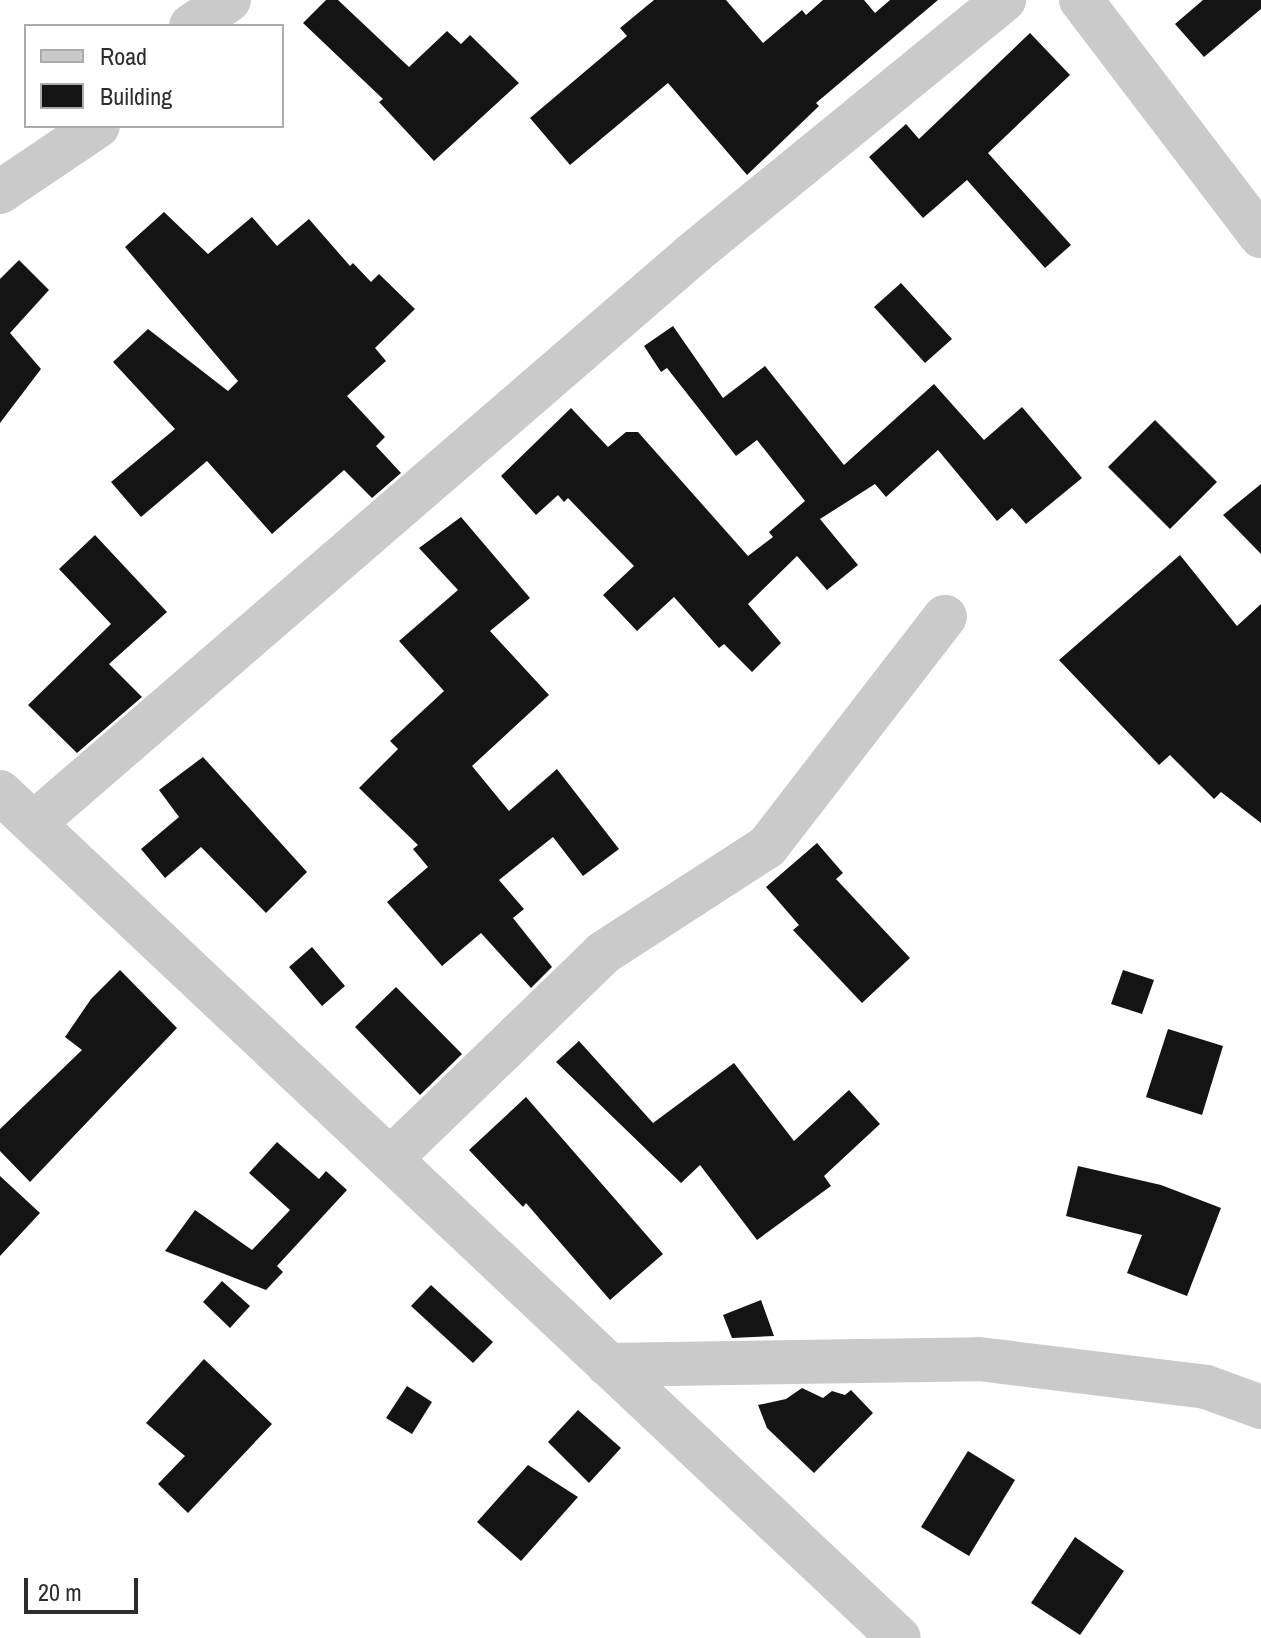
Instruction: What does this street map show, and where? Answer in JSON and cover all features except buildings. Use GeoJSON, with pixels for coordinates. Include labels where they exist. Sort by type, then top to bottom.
{"type":"FeatureCollection","features":[{"type":"Feature","properties":{"kind":"street"},"geometry":{"type":"LineString","coordinates":[[194,24],[229,0]]}},
{"type":"Feature","properties":{"kind":"street"},"geometry":{"type":"LineString","coordinates":[[34,823],[695,252],[1004,0]]}},
{"type":"Feature","properties":{"kind":"street"},"geometry":{"type":"LineString","coordinates":[[1081,0],[1261,236]]}},
{"type":"Feature","properties":{"kind":"street"},"geometry":{"type":"LineString","coordinates":[[0,192],[95,128]]}},
{"type":"Feature","properties":{"kind":"street"},"geometry":{"type":"LineString","coordinates":[[390,1159],[603,953],[767,847],[945,617]]}},
{"type":"Feature","properties":{"kind":"street"},"geometry":{"type":"LineString","coordinates":[[0,792],[899,1638]]}},
{"type":"Feature","properties":{"kind":"street"},"geometry":{"type":"LineString","coordinates":[[608,1365],[979,1359],[1206,1387],[1261,1407]]}}]}
